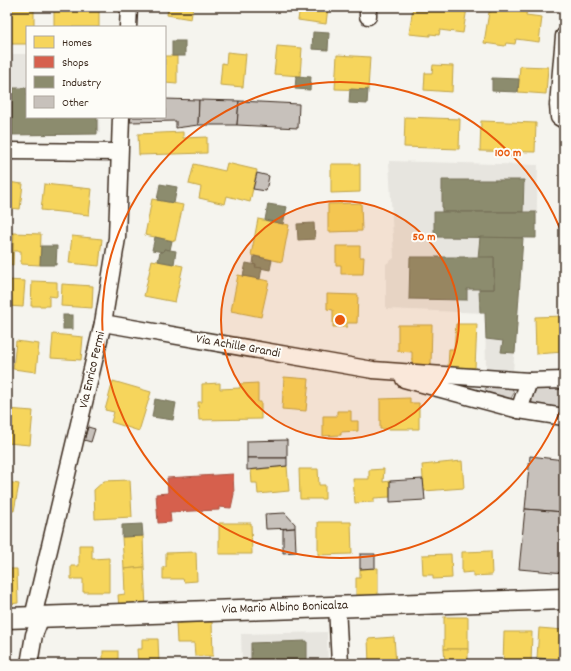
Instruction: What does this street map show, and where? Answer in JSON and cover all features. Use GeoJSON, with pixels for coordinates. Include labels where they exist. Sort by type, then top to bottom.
{"type":"FeatureCollection","features":[{"type":"Feature","properties":{"kind":"main road","name":"Via Mario Albino Bonicalza"},"geometry":{"type":"LineString","coordinates":[[26,618],[564,599]]}},
{"type":"Feature","properties":{"kind":"street"},"geometry":{"type":"LineString","coordinates":[[128,26],[129,7]]}},
{"type":"Feature","properties":{"kind":"street"},"geometry":{"type":"LineString","coordinates":[[564,36],[558,105],[559,117],[564,120]]}},
{"type":"Feature","properties":{"kind":"street","name":"Via Enrico Fermi"},"geometry":{"type":"LineString","coordinates":[[30,659],[34,635],[26,618],[92,373],[103,323],[117,238],[121,118]]}},
{"type":"Feature","properties":{"kind":"street"},"geometry":{"type":"LineString","coordinates":[[7,151],[119,152]]}},
{"type":"Feature","properties":{"kind":"street","name":"Via Achille Grandi"},"geometry":{"type":"LineString","coordinates":[[103,323],[373,370],[520,410],[564,417]]}},
{"type":"Feature","properties":{"kind":"street","name":"Via Achille Grandi"},"geometry":{"type":"LineString","coordinates":[[373,370],[529,381],[564,380]]}},
{"type":"Feature","properties":{"kind":"street"},"geometry":{"type":"LineString","coordinates":[[520,410],[529,381]]}},
{"type":"Feature","properties":{"kind":"street"},"geometry":{"type":"LineString","coordinates":[[337,606],[340,664]]}},
{"type":"Feature","properties":{"kind":"shaded area"},"geometry":{"type":"Polygon","coordinates":[[[7,54],[26,54],[26,118],[99,118],[100,133],[7,135],[7,54]]]}},
{"type":"Feature","properties":{"kind":"shaded area"},"geometry":{"type":"Polygon","coordinates":[[[389,161],[538,165],[536,238],[523,238],[513,372],[486,370],[485,313],[386,309],[386,264],[394,258],[389,161]]]}},
{"type":"Feature","properties":{"kind":"shaded area"},"geometry":{"type":"Polygon","coordinates":[[[490,385],[512,388],[514,393],[510,400],[488,394],[485,389],[490,385]]]}},
{"type":"Feature","properties":{"kind":"shaded area"},"geometry":{"type":"Polygon","coordinates":[[[564,386],[564,410],[537,407],[532,403],[535,392],[538,389],[542,387],[564,386]]]}},
{"type":"Feature","properties":{"kind":"shaded area"},"geometry":{"type":"Polygon","coordinates":[[[327,632],[328,664],[242,664],[241,634],[327,632]]]}},
{"type":"Feature","properties":{"kind":"building: Homes"},"geometry":{"type":"Polygon","coordinates":[[[7,7],[34,7],[34,26],[26,26],[26,44],[7,44],[7,7]]]}},
{"type":"Feature","properties":{"kind":"building: Homes"},"geometry":{"type":"Polygon","coordinates":[[[54,7],[99,7],[99,26],[54,26],[54,7]]]}},
{"type":"Feature","properties":{"kind":"building: Homes"},"geometry":{"type":"Polygon","coordinates":[[[168,7],[193,7],[191,19],[167,15],[168,7]]]}},
{"type":"Feature","properties":{"kind":"building: Homes"},"geometry":{"type":"Polygon","coordinates":[[[300,7],[328,7],[326,24],[298,20],[300,7]]]}},
{"type":"Feature","properties":{"kind":"building: Homes"},"geometry":{"type":"Polygon","coordinates":[[[413,7],[467,8],[463,33],[440,30],[439,35],[430,34],[430,36],[409,34],[413,7]]]}},
{"type":"Feature","properties":{"kind":"building: Homes"},"geometry":{"type":"Polygon","coordinates":[[[492,7],[527,7],[526,15],[542,17],[539,42],[516,39],[515,44],[506,43],[505,46],[484,43],[489,12],[491,12],[492,7]]]}},
{"type":"Feature","properties":{"kind":"building: Homes"},"geometry":{"type":"Polygon","coordinates":[[[277,46],[302,48],[300,76],[274,74],[277,46]]]}},
{"type":"Feature","properties":{"kind":"building: Homes"},"geometry":{"type":"Polygon","coordinates":[[[227,52],[246,54],[243,87],[220,85],[222,63],[226,64],[227,52]]]}},
{"type":"Feature","properties":{"kind":"building: Homes"},"geometry":{"type":"Polygon","coordinates":[[[337,55],[370,57],[368,90],[335,89],[337,55]]]}},
{"type":"Feature","properties":{"kind":"building: Homes"},"geometry":{"type":"Polygon","coordinates":[[[166,56],[177,56],[177,84],[166,83],[166,56]]]}},
{"type":"Feature","properties":{"kind":"building: Homes"},"geometry":{"type":"Polygon","coordinates":[[[433,65],[453,66],[452,92],[424,90],[425,73],[432,73],[433,65]]]}},
{"type":"Feature","properties":{"kind":"building: Homes"},"geometry":{"type":"Polygon","coordinates":[[[520,66],[548,67],[546,94],[518,92],[520,66]]]}},
{"type":"Feature","properties":{"kind":"building: Homes"},"geometry":{"type":"Polygon","coordinates":[[[405,117],[460,119],[459,149],[404,147],[405,117]]]}},
{"type":"Feature","properties":{"kind":"building: Homes"},"geometry":{"type":"Polygon","coordinates":[[[481,121],[536,123],[535,152],[480,151],[481,121]]]}},
{"type":"Feature","properties":{"kind":"building: Homes"},"geometry":{"type":"Polygon","coordinates":[[[183,132],[183,138],[207,137],[207,153],[139,155],[138,134],[183,132]]]}},
{"type":"Feature","properties":{"kind":"building: Homes"},"geometry":{"type":"Polygon","coordinates":[[[227,163],[257,170],[250,202],[227,196],[225,204],[199,198],[201,187],[189,184],[194,164],[225,171],[227,163]]]}},
{"type":"Feature","properties":{"kind":"building: Homes"},"geometry":{"type":"Polygon","coordinates":[[[331,164],[360,164],[360,192],[331,193],[331,164]]]}},
{"type":"Feature","properties":{"kind":"building: Homes"},"geometry":{"type":"Polygon","coordinates":[[[7,182],[23,184],[20,209],[7,208],[7,182]]]}},
{"type":"Feature","properties":{"kind":"building: Homes"},"geometry":{"type":"Polygon","coordinates":[[[44,184],[92,189],[89,215],[41,210],[44,184]]]}},
{"type":"Feature","properties":{"kind":"building: Homes"},"geometry":{"type":"Polygon","coordinates":[[[152,199],[183,205],[175,241],[145,235],[152,199]]]}},
{"type":"Feature","properties":{"kind":"building: Homes"},"geometry":{"type":"Polygon","coordinates":[[[361,203],[362,231],[328,232],[328,204],[361,203]]]}},
{"type":"Feature","properties":{"kind":"building: Homes"},"geometry":{"type":"Polygon","coordinates":[[[258,219],[289,225],[282,262],[251,255],[258,219]]]}},
{"type":"Feature","properties":{"kind":"building: Homes"},"geometry":{"type":"Polygon","coordinates":[[[7,233],[14,233],[13,265],[7,265],[7,233]]]}},
{"type":"Feature","properties":{"kind":"building: Homes"},"geometry":{"type":"Polygon","coordinates":[[[14,233],[41,234],[40,265],[21,264],[21,251],[13,251],[14,233]]]}},
{"type":"Feature","properties":{"kind":"building: Homes"},"geometry":{"type":"Polygon","coordinates":[[[72,236],[102,239],[99,266],[69,263],[72,236]]]}},
{"type":"Feature","properties":{"kind":"building: Homes"},"geometry":{"type":"Polygon","coordinates":[[[336,246],[360,246],[360,257],[364,257],[363,274],[341,274],[341,265],[336,265],[336,246]]]}},
{"type":"Feature","properties":{"kind":"building: Homes"},"geometry":{"type":"Polygon","coordinates":[[[152,260],[183,266],[175,302],[144,296],[152,260]]]}},
{"type":"Feature","properties":{"kind":"building: Homes"},"geometry":{"type":"Polygon","coordinates":[[[238,275],[269,281],[261,317],[231,311],[238,275]]]}},
{"type":"Feature","properties":{"kind":"building: Homes"},"geometry":{"type":"Polygon","coordinates":[[[7,280],[25,281],[23,307],[7,306],[7,280]]]}},
{"type":"Feature","properties":{"kind":"building: Homes"},"geometry":{"type":"Polygon","coordinates":[[[32,281],[57,282],[57,297],[49,296],[49,306],[31,306],[32,281]]]}},
{"type":"Feature","properties":{"kind":"building: Homes"},"geometry":{"type":"Polygon","coordinates":[[[62,284],[93,286],[92,308],[61,306],[62,284]]]}},
{"type":"Feature","properties":{"kind":"building: Homes"},"geometry":{"type":"Polygon","coordinates":[[[327,294],[358,295],[357,323],[347,323],[347,327],[333,327],[333,310],[327,309],[327,294]]]}},
{"type":"Feature","properties":{"kind":"building: Homes"},"geometry":{"type":"Polygon","coordinates":[[[564,316],[564,352],[536,354],[535,317],[564,316]]]}},
{"type":"Feature","properties":{"kind":"building: Homes"},"geometry":{"type":"Polygon","coordinates":[[[456,324],[477,324],[475,368],[448,367],[449,349],[454,349],[456,324]]]}},
{"type":"Feature","properties":{"kind":"building: Homes"},"geometry":{"type":"Polygon","coordinates":[[[398,325],[432,325],[431,365],[412,365],[412,352],[398,351],[398,325]]]}},
{"type":"Feature","properties":{"kind":"building: Homes"},"geometry":{"type":"Polygon","coordinates":[[[53,334],[83,337],[81,360],[51,358],[53,334]]]}},
{"type":"Feature","properties":{"kind":"building: Homes"},"geometry":{"type":"Polygon","coordinates":[[[16,341],[39,344],[36,372],[13,369],[16,341]]]}},
{"type":"Feature","properties":{"kind":"building: Homes"},"geometry":{"type":"Polygon","coordinates":[[[284,377],[309,379],[306,411],[282,409],[284,377]]]}},
{"type":"Feature","properties":{"kind":"building: Homes"},"geometry":{"type":"Polygon","coordinates":[[[113,381],[151,392],[139,431],[111,422],[114,412],[105,410],[113,381]]]}},
{"type":"Feature","properties":{"kind":"building: Homes"},"geometry":{"type":"Polygon","coordinates":[[[220,383],[220,389],[240,388],[240,384],[258,383],[258,402],[261,402],[261,419],[199,420],[198,402],[202,402],[202,384],[220,383]]]}},
{"type":"Feature","properties":{"kind":"building: Homes"},"geometry":{"type":"Polygon","coordinates":[[[410,398],[410,403],[419,403],[419,429],[380,429],[380,399],[410,398]]]}},
{"type":"Feature","properties":{"kind":"building: Homes"},"geometry":{"type":"Polygon","coordinates":[[[7,409],[33,411],[30,445],[7,443],[7,409]]]}},
{"type":"Feature","properties":{"kind":"building: Homes"},"geometry":{"type":"Polygon","coordinates":[[[337,411],[351,411],[351,421],[358,421],[358,431],[341,432],[341,435],[323,436],[323,416],[337,416],[337,411]]]}},
{"type":"Feature","properties":{"kind":"building: Homes"},"geometry":{"type":"Polygon","coordinates":[[[462,461],[464,488],[424,491],[422,465],[462,461]]]}},
{"type":"Feature","properties":{"kind":"building: Homes"},"geometry":{"type":"Polygon","coordinates":[[[287,466],[289,491],[258,494],[257,483],[252,483],[251,470],[287,466]]]}},
{"type":"Feature","properties":{"kind":"building: Homes"},"geometry":{"type":"Polygon","coordinates":[[[299,469],[318,469],[319,485],[325,485],[325,499],[300,499],[299,469]]]}},
{"type":"Feature","properties":{"kind":"building: Homes"},"geometry":{"type":"Polygon","coordinates":[[[384,469],[383,482],[390,481],[390,497],[374,498],[374,502],[355,503],[353,479],[369,479],[369,470],[384,469]]]}},
{"type":"Feature","properties":{"kind":"building: Homes"},"geometry":{"type":"Polygon","coordinates":[[[130,480],[132,517],[95,519],[94,490],[104,481],[130,480]]]}},
{"type":"Feature","properties":{"kind":"building: Homes"},"geometry":{"type":"Polygon","coordinates":[[[7,482],[19,484],[14,511],[7,510],[7,482]]]}},
{"type":"Feature","properties":{"kind":"building: Homes"},"geometry":{"type":"Polygon","coordinates":[[[318,522],[351,522],[352,554],[318,555],[318,522]]]}},
{"type":"Feature","properties":{"kind":"building: Homes"},"geometry":{"type":"Polygon","coordinates":[[[219,523],[251,523],[252,554],[219,554],[219,523]]]}},
{"type":"Feature","properties":{"kind":"building: Homes"},"geometry":{"type":"Polygon","coordinates":[[[143,536],[144,567],[124,569],[122,537],[143,536]]]}},
{"type":"Feature","properties":{"kind":"building: Homes"},"geometry":{"type":"Polygon","coordinates":[[[79,545],[92,545],[92,559],[109,558],[109,592],[83,592],[83,579],[71,579],[71,566],[79,566],[79,545]]]}},
{"type":"Feature","properties":{"kind":"building: Homes"},"geometry":{"type":"Polygon","coordinates":[[[491,551],[492,575],[473,576],[473,572],[462,573],[462,552],[491,551]]]}},
{"type":"Feature","properties":{"kind":"building: Homes"},"geometry":{"type":"Polygon","coordinates":[[[196,552],[197,581],[184,582],[183,579],[163,579],[163,567],[166,567],[166,553],[196,552]]]}},
{"type":"Feature","properties":{"kind":"building: Homes"},"geometry":{"type":"Polygon","coordinates":[[[451,554],[452,578],[433,579],[433,575],[423,575],[422,555],[451,554]]]}},
{"type":"Feature","properties":{"kind":"building: Homes"},"geometry":{"type":"Polygon","coordinates":[[[144,567],[146,608],[119,609],[118,595],[125,594],[124,569],[144,567]]]}},
{"type":"Feature","properties":{"kind":"building: Homes"},"geometry":{"type":"Polygon","coordinates":[[[378,568],[378,600],[356,601],[356,578],[360,578],[360,569],[378,568]]]}},
{"type":"Feature","properties":{"kind":"building: Homes"},"geometry":{"type":"Polygon","coordinates":[[[7,569],[17,569],[18,603],[10,604],[10,608],[7,608],[7,569]]]}},
{"type":"Feature","properties":{"kind":"building: Homes"},"geometry":{"type":"Polygon","coordinates":[[[444,617],[468,617],[468,649],[444,649],[444,617]]]}},
{"type":"Feature","properties":{"kind":"building: Homes"},"geometry":{"type":"Polygon","coordinates":[[[212,622],[213,656],[195,656],[194,643],[177,643],[176,623],[212,622]]]}},
{"type":"Feature","properties":{"kind":"building: Homes"},"geometry":{"type":"Polygon","coordinates":[[[539,628],[564,630],[564,660],[537,658],[539,628]]]}},
{"type":"Feature","properties":{"kind":"building: Homes"},"geometry":{"type":"Polygon","coordinates":[[[504,632],[532,632],[531,664],[503,664],[504,632]]]}},
{"type":"Feature","properties":{"kind":"building: Homes"},"geometry":{"type":"Polygon","coordinates":[[[394,637],[396,664],[369,664],[368,639],[394,637]]]}},
{"type":"Feature","properties":{"kind":"building: Homes"},"geometry":{"type":"Polygon","coordinates":[[[142,639],[158,639],[159,664],[138,664],[137,649],[142,649],[142,639]]]}},
{"type":"Feature","properties":{"kind":"building: Homes"},"geometry":{"type":"Polygon","coordinates":[[[444,649],[468,649],[468,664],[445,664],[444,649]]]}},
{"type":"Feature","properties":{"kind":"building: Homes"},"geometry":{"type":"Polygon","coordinates":[[[103,651],[118,651],[118,664],[103,664],[103,651]]]}},
{"type":"Feature","properties":{"kind":"building: Shops"},"geometry":{"type":"Polygon","coordinates":[[[233,474],[234,494],[231,508],[219,507],[219,510],[170,512],[171,522],[158,523],[156,494],[168,493],[167,478],[233,474]]]}},
{"type":"Feature","properties":{"kind":"building: Industry"},"geometry":{"type":"Polygon","coordinates":[[[313,32],[329,33],[328,50],[312,49],[313,32]]]}},
{"type":"Feature","properties":{"kind":"building: Industry"},"geometry":{"type":"Polygon","coordinates":[[[172,41],[185,41],[185,56],[172,56],[172,41]]]}},
{"type":"Feature","properties":{"kind":"building: Industry"},"geometry":{"type":"Polygon","coordinates":[[[296,76],[311,77],[310,90],[295,89],[296,76]]]}},
{"type":"Feature","properties":{"kind":"building: Industry"},"geometry":{"type":"Polygon","coordinates":[[[492,78],[519,79],[518,92],[492,91],[492,78]]]}},
{"type":"Feature","properties":{"kind":"building: Industry"},"geometry":{"type":"Polygon","coordinates":[[[7,88],[26,88],[26,118],[97,118],[97,134],[7,135],[7,88]]]}},
{"type":"Feature","properties":{"kind":"building: Industry"},"geometry":{"type":"Polygon","coordinates":[[[350,89],[368,90],[367,104],[349,103],[350,89]]]}},
{"type":"Feature","properties":{"kind":"building: Industry"},"geometry":{"type":"Polygon","coordinates":[[[442,180],[524,180],[523,212],[442,212],[442,180]]]}},
{"type":"Feature","properties":{"kind":"building: Industry"},"geometry":{"type":"Polygon","coordinates":[[[160,184],[177,187],[174,203],[157,200],[160,184]]]}},
{"type":"Feature","properties":{"kind":"building: Industry"},"geometry":{"type":"Polygon","coordinates":[[[268,204],[287,207],[283,224],[265,220],[268,204]]]}},
{"type":"Feature","properties":{"kind":"building: Industry"},"geometry":{"type":"Polygon","coordinates":[[[434,212],[536,212],[536,238],[434,237],[434,212]]]}},
{"type":"Feature","properties":{"kind":"building: Industry"},"geometry":{"type":"Polygon","coordinates":[[[314,223],[315,239],[298,240],[297,224],[314,223]]]}},
{"type":"Feature","properties":{"kind":"building: Industry"},"geometry":{"type":"Polygon","coordinates":[[[155,237],[172,241],[170,250],[164,249],[163,252],[152,250],[155,237]]]}},
{"type":"Feature","properties":{"kind":"building: Industry"},"geometry":{"type":"Polygon","coordinates":[[[480,237],[523,238],[515,353],[501,352],[503,341],[486,339],[485,313],[480,313],[479,289],[494,289],[494,257],[478,258],[480,237]]]}},
{"type":"Feature","properties":{"kind":"building: Industry"},"geometry":{"type":"Polygon","coordinates":[[[41,246],[57,246],[56,265],[40,265],[41,246]]]}},
{"type":"Feature","properties":{"kind":"building: Industry"},"geometry":{"type":"Polygon","coordinates":[[[164,249],[176,251],[174,264],[158,261],[160,252],[163,252],[164,249]]]}},
{"type":"Feature","properties":{"kind":"building: Industry"},"geometry":{"type":"Polygon","coordinates":[[[254,256],[272,260],[270,270],[255,267],[256,265],[253,264],[254,256]]]}},
{"type":"Feature","properties":{"kind":"building: Industry"},"geometry":{"type":"Polygon","coordinates":[[[410,257],[494,257],[494,289],[467,289],[467,300],[409,299],[410,257]]]}},
{"type":"Feature","properties":{"kind":"building: Industry"},"geometry":{"type":"Polygon","coordinates":[[[246,263],[262,268],[260,279],[243,276],[246,263]]]}},
{"type":"Feature","properties":{"kind":"building: Industry"},"geometry":{"type":"Polygon","coordinates":[[[63,315],[73,315],[73,329],[63,329],[63,315]]]}},
{"type":"Feature","properties":{"kind":"building: Industry"},"geometry":{"type":"Polygon","coordinates":[[[155,399],[176,403],[173,420],[152,417],[155,399]]]}},
{"type":"Feature","properties":{"kind":"building: Industry"},"geometry":{"type":"Polygon","coordinates":[[[142,524],[143,536],[122,537],[122,525],[142,524]]]}},
{"type":"Feature","properties":{"kind":"building: Industry"},"geometry":{"type":"Polygon","coordinates":[[[307,641],[307,662],[324,661],[324,664],[251,664],[251,643],[307,641]]]}},
{"type":"Feature","properties":{"kind":"building: Industry"},"geometry":{"type":"Polygon","coordinates":[[[537,658],[564,660],[564,664],[537,664],[537,658]]]}},
{"type":"Feature","properties":{"kind":"building: Other"},"geometry":{"type":"Polygon","coordinates":[[[166,99],[199,100],[198,125],[176,128],[176,121],[130,122],[131,118],[166,118],[166,99]]]}},
{"type":"Feature","properties":{"kind":"building: Other"},"geometry":{"type":"Polygon","coordinates":[[[199,100],[239,101],[237,125],[198,125],[199,100]]]}},
{"type":"Feature","properties":{"kind":"building: Other"},"geometry":{"type":"Polygon","coordinates":[[[239,101],[299,104],[298,128],[237,125],[239,101]]]}},
{"type":"Feature","properties":{"kind":"building: Other"},"geometry":{"type":"Polygon","coordinates":[[[257,173],[269,176],[266,191],[253,189],[257,173]]]}},
{"type":"Feature","properties":{"kind":"building: Other"},"geometry":{"type":"Polygon","coordinates":[[[88,427],[95,429],[91,442],[84,440],[88,427]]]}},
{"type":"Feature","properties":{"kind":"building: Other"},"geometry":{"type":"Polygon","coordinates":[[[287,440],[287,458],[247,458],[247,441],[287,440]]]}},
{"type":"Feature","properties":{"kind":"building: Other"},"geometry":{"type":"Polygon","coordinates":[[[530,456],[564,460],[564,512],[525,509],[530,456]]]}},
{"type":"Feature","properties":{"kind":"building: Other"},"geometry":{"type":"Polygon","coordinates":[[[247,458],[287,458],[287,466],[247,470],[247,458]]]}},
{"type":"Feature","properties":{"kind":"building: Other"},"geometry":{"type":"Polygon","coordinates":[[[423,479],[425,500],[390,502],[390,481],[423,479]]]}},
{"type":"Feature","properties":{"kind":"building: Other"},"geometry":{"type":"Polygon","coordinates":[[[525,509],[564,512],[564,573],[519,569],[525,509]]]}},
{"type":"Feature","properties":{"kind":"building: Other"},"geometry":{"type":"Polygon","coordinates":[[[285,513],[295,524],[295,528],[266,529],[265,514],[285,513]]]}},
{"type":"Feature","properties":{"kind":"building: Other"},"geometry":{"type":"Polygon","coordinates":[[[295,528],[296,552],[283,553],[283,529],[295,528]]]}},
{"type":"Feature","properties":{"kind":"building: Other"},"geometry":{"type":"Polygon","coordinates":[[[360,554],[375,554],[375,568],[360,569],[360,554]]]}}]}
